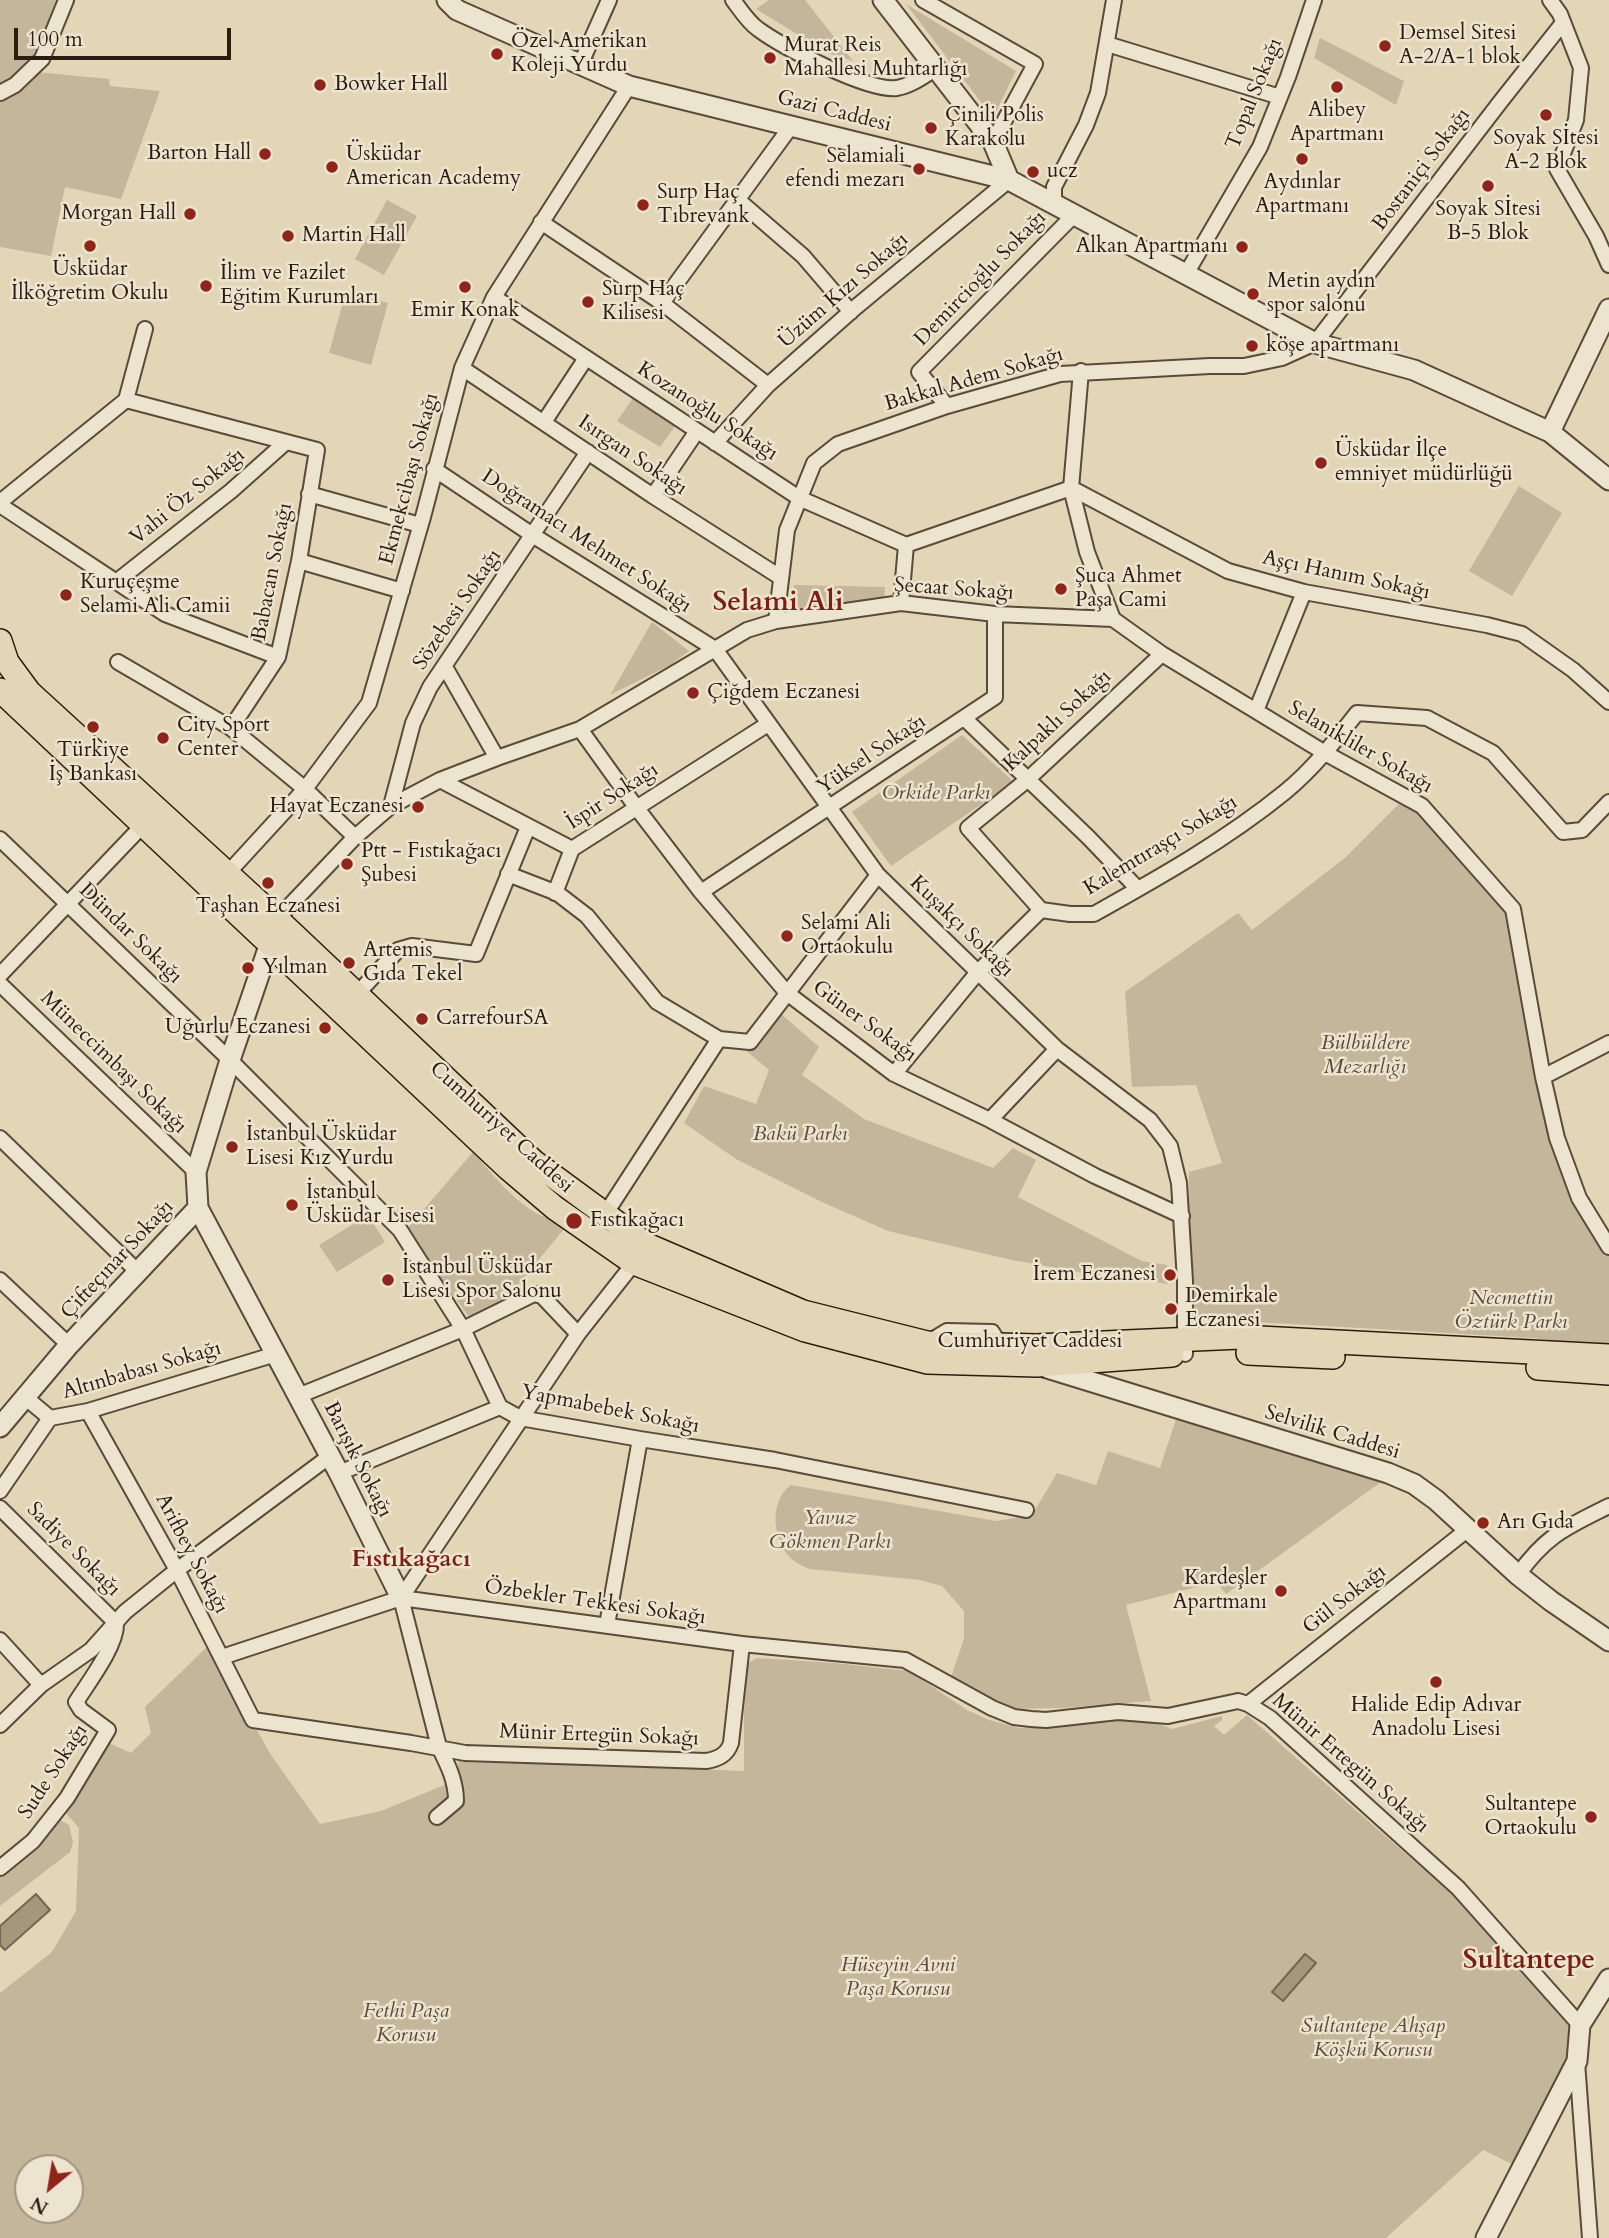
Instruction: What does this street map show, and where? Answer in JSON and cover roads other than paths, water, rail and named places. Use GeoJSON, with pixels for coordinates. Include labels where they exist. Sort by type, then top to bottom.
{"type":"FeatureCollection","features":[{"type":"Feature","properties":{"kind":"main road","name":"Cumhuriyet Caddesi"},"geometry":{"type":"LineString","coordinates":[[0,641],[7,662],[29,692],[277,919],[534,1162],[647,1245],[803,1312],[927,1343],[1185,1347],[1228,1352],[1609,1356]]}},
{"type":"Feature","properties":{"kind":"main road","name":"Cumhuriyet Caddesi"},"geometry":{"type":"LineString","coordinates":[[0,690],[508,1168],[562,1213],[634,1263],[805,1329],[927,1362],[1037,1365],[1185,1347]]}},
{"type":"Feature","properties":{"kind":"main road","name":"Cumhuriyet Caddesi"},"geometry":{"type":"LineString","coordinates":[[1459,1355],[1609,1373]]}},
{"type":"Feature","properties":{"kind":"street"},"geometry":{"type":"LineString","coordinates":[[0,93],[15,85],[42,59],[66,0]]}},
{"type":"Feature","properties":{"kind":"street","name":"Gazi Caddesi"},"geometry":{"type":"LineString","coordinates":[[447,0],[457,10],[629,86],[1009,180],[1315,343],[1414,370],[1550,432],[1609,480]]}},
{"type":"Feature","properties":{"kind":"street"},"geometry":{"type":"LineString","coordinates":[[581,63],[609,0]]}},
{"type":"Feature","properties":{"kind":"street"},"geometry":{"type":"LineString","coordinates":[[733,0],[756,28],[827,69],[880,86],[895,88],[913,83],[936,68]]}},
{"type":"Feature","properties":{"kind":"street"},"geometry":{"type":"LineString","coordinates":[[883,0],[993,142],[1009,180]]}},
{"type":"Feature","properties":{"kind":"street"},"geometry":{"type":"LineString","coordinates":[[923,0],[1035,64],[993,142]]}},
{"type":"Feature","properties":{"kind":"street"},"geometry":{"type":"LineString","coordinates":[[1054,204],[1054,187],[1086,125],[1098,93],[1114,0]]}},
{"type":"Feature","properties":{"kind":"street","name":"Topal Sokağı"},"geometry":{"type":"LineString","coordinates":[[1186,274],[1260,147],[1314,0]]}},
{"type":"Feature","properties":{"kind":"street"},"geometry":{"type":"LineString","coordinates":[[1550,0],[1560,14],[1581,68],[1576,120],[1557,169],[1602,238],[1609,265]]}},
{"type":"Feature","properties":{"kind":"street","name":"Bostaniçi Sokağı"},"geometry":{"type":"LineString","coordinates":[[1315,343],[1562,24]]}},
{"type":"Feature","properties":{"kind":"street"},"geometry":{"type":"LineString","coordinates":[[1107,44],[1280,97]]}},
{"type":"Feature","properties":{"kind":"street","name":"Ekmekcibaşı Sokağı"},"geometry":{"type":"LineString","coordinates":[[227,874],[305,789],[369,703],[462,368],[494,297],[629,86]]}},
{"type":"Feature","properties":{"kind":"street"},"geometry":{"type":"LineString","coordinates":[[662,303],[792,125]]}},
{"type":"Feature","properties":{"kind":"street","name":"Üzüm Kızı Sokağı"},"geometry":{"type":"LineString","coordinates":[[715,443],[768,385],[1009,180]]}},
{"type":"Feature","properties":{"kind":"street"},"geometry":{"type":"LineString","coordinates":[[737,199],[803,256],[851,312]]}},
{"type":"Feature","properties":{"kind":"street","name":"Demircioğlu Sokağı"},"geometry":{"type":"LineString","coordinates":[[947,406],[919,372],[1074,215]]}},
{"type":"Feature","properties":{"kind":"street"},"geometry":{"type":"LineString","coordinates":[[541,222],[662,303],[768,385]]}},
{"type":"Feature","properties":{"kind":"street","name":"Kozanoğlu Sokağı"},"geometry":{"type":"LineString","coordinates":[[494,297],[799,498],[906,545]]}},
{"type":"Feature","properties":{"kind":"street"},"geometry":{"type":"LineString","coordinates":[[1550,432],[1609,309]]}},
{"type":"Feature","properties":{"kind":"street"},"geometry":{"type":"LineString","coordinates":[[145,330],[126,400],[0,503],[165,614],[278,657]]}},
{"type":"Feature","properties":{"kind":"street","name":"Bakkal Adem Sokağı"},"geometry":{"type":"LineString","coordinates":[[776,621],[787,530],[814,463],[838,444],[947,406],[1060,374],[1244,366],[1282,358],[1315,343]]}},
{"type":"Feature","properties":{"kind":"street"},"geometry":{"type":"LineString","coordinates":[[544,422],[586,358]]}},
{"type":"Feature","properties":{"kind":"street","name":"Isırgan Sokağı"},"geometry":{"type":"LineString","coordinates":[[462,368],[780,577]]}},
{"type":"Feature","properties":{"kind":"street"},"geometry":{"type":"LineString","coordinates":[[1081,371],[1071,488],[1087,552],[1113,619]]}},
{"type":"Feature","properties":{"kind":"street"},"geometry":{"type":"LineString","coordinates":[[126,400],[286,442]]}},
{"type":"Feature","properties":{"kind":"street"},"geometry":{"type":"LineString","coordinates":[[653,496],[697,431]]}},
{"type":"Feature","properties":{"kind":"street","name":"Babacan Sokağı"},"geometry":{"type":"LineString","coordinates":[[231,728],[278,657],[299,561],[317,450],[286,442]]}},
{"type":"Feature","properties":{"kind":"street","name":"Vahi Öz Sokağı"},"geometry":{"type":"LineString","coordinates":[[116,582],[232,491],[286,442]]}},
{"type":"Feature","properties":{"kind":"street","name":"Sözebesi Sokağı"},"geometry":{"type":"LineString","coordinates":[[391,806],[413,723],[430,687],[588,452]]}},
{"type":"Feature","properties":{"kind":"street","name":"Doğramacı Mehmet Sokağı"},"geometry":{"type":"LineString","coordinates":[[434,469],[534,536],[715,649]]}},
{"type":"Feature","properties":{"kind":"street"},"geometry":{"type":"LineString","coordinates":[[901,603],[906,545],[1071,488]]}},
{"type":"Feature","properties":{"kind":"street","name":"Aşçı Hanım Sokağı"},"geometry":{"type":"LineString","coordinates":[[1071,488],[1228,571],[1304,592],[1487,625],[1522,634],[1573,670],[1609,702]]}},
{"type":"Feature","properties":{"kind":"street","name":"Babacan Sokağı"},"geometry":{"type":"LineString","coordinates":[[309,494],[420,525]]}},
{"type":"Feature","properties":{"kind":"street"},"geometry":{"type":"LineString","coordinates":[[299,561],[402,590]]}},
{"type":"Feature","properties":{"kind":"street"},"geometry":{"type":"LineString","coordinates":[[1256,711],[1304,592]]}},
{"type":"Feature","properties":{"kind":"street","name":"Şecaat Sokağı"},"geometry":{"type":"LineString","coordinates":[[277,919],[355,837],[391,806],[440,780],[580,729],[747,630],[776,621],[901,603],[995,614],[1113,619]]}},
{"type":"Feature","properties":{"kind":"street","name":"Yüksel Sokağı"},"geometry":{"type":"LineString","coordinates":[[701,892],[995,697],[995,614]]}},
{"type":"Feature","properties":{"kind":"street","name":"Selanikliler Sokağı"},"geometry":{"type":"LineString","coordinates":[[1113,619],[1162,654],[1325,753],[1423,806],[1513,909],[1557,1138],[1579,1198],[1609,1247]]}},
{"type":"Feature","properties":{"kind":"street","name":"Kuşakçı Sokağı"},"geometry":{"type":"LineString","coordinates":[[715,649],[878,875],[1057,1049],[1150,1119],[1170,1146],[1179,1182],[1182,1216]]}},
{"type":"Feature","properties":{"kind":"street","name":"Kalpaklı Sokağı"},"geometry":{"type":"LineString","coordinates":[[1041,910],[968,828],[1027,780],[1162,654]]}},
{"type":"Feature","properties":{"kind":"street"},"geometry":{"type":"LineString","coordinates":[[118,662],[231,728],[305,789],[355,837]]}},
{"type":"Feature","properties":{"kind":"street"},"geometry":{"type":"LineString","coordinates":[[445,667],[497,758]]}},
{"type":"Feature","properties":{"kind":"street"},"geometry":{"type":"LineString","coordinates":[[0,680],[29,692]]}},
{"type":"Feature","properties":{"kind":"street","name":"Kalemtıraşçı Sokağı"},"geometry":{"type":"LineString","coordinates":[[1041,910],[1094,914],[1231,833],[1287,791],[1325,753],[1357,713],[1427,718],[1493,753],[1563,832],[1581,830],[1609,802]]}},
{"type":"Feature","properties":{"kind":"street"},"geometry":{"type":"LineString","coordinates":[[964,718],[1138,889]]}},
{"type":"Feature","properties":{"kind":"street","name":"İspir Sokağı"},"geometry":{"type":"LineString","coordinates":[[440,780],[572,849],[768,724]]}},
{"type":"Feature","properties":{"kind":"street","name":"Güner Sokağı"},"geometry":{"type":"LineString","coordinates":[[580,729],[701,892],[787,993],[894,1074],[990,1120],[1095,1176],[1182,1216]]}},
{"type":"Feature","properties":{"kind":"street"},"geometry":{"type":"LineString","coordinates":[[0,975],[144,824]]}},
{"type":"Feature","properties":{"kind":"street"},"geometry":{"type":"LineString","coordinates":[[356,995],[398,950],[412,946],[476,954],[528,827]]}},
{"type":"Feature","properties":{"kind":"street","name":"Dündar Sokağı"},"geometry":{"type":"LineString","coordinates":[[0,839],[230,1060]]}},
{"type":"Feature","properties":{"kind":"street"},"geometry":{"type":"LineString","coordinates":[[555,893],[572,849]]}},
{"type":"Feature","properties":{"kind":"street"},"geometry":{"type":"LineString","coordinates":[[508,874],[555,893],[587,916],[657,1002],[719,1039],[750,1042],[878,875]]}},
{"type":"Feature","properties":{"kind":"street"},"geometry":{"type":"LineString","coordinates":[[894,1074],[978,972],[1041,910]]}},
{"type":"Feature","properties":{"kind":"street"},"geometry":{"type":"LineString","coordinates":[[270,943],[277,919]]}},
{"type":"Feature","properties":{"kind":"street","name":"Çifteçınar Sokağı"},"geometry":{"type":"LineString","coordinates":[[0,1427],[69,1345],[198,1208],[197,1172],[230,1060],[270,943]]}},
{"type":"Feature","properties":{"kind":"street","name":"Müneccimbaşı Sokağı"},"geometry":{"type":"LineString","coordinates":[[0,984],[197,1172]]}},
{"type":"Feature","properties":{"kind":"street"},"geometry":{"type":"LineString","coordinates":[[604,1216],[719,1039]]}},
{"type":"Feature","properties":{"kind":"street"},"geometry":{"type":"LineString","coordinates":[[1544,1077],[1609,1043]]}},
{"type":"Feature","properties":{"kind":"street"},"geometry":{"type":"LineString","coordinates":[[990,1120],[1057,1049]]}},
{"type":"Feature","properties":{"kind":"street","name":"Yapmabebek Sokağı"},"geometry":{"type":"LineString","coordinates":[[230,1060],[400,1230],[463,1329],[500,1407],[520,1418],[775,1460],[1026,1510]]}},
{"type":"Feature","properties":{"kind":"street"},"geometry":{"type":"LineString","coordinates":[[0,1138],[137,1271]]}},
{"type":"Feature","properties":{"kind":"street","name":"Barışık Sokağı"},"geometry":{"type":"LineString","coordinates":[[198,1208],[330,1456],[401,1598],[439,1747],[451,1770],[456,1801],[436,1817]]}},
{"type":"Feature","properties":{"kind":"street"},"geometry":{"type":"LineString","coordinates":[[1182,1216],[1185,1347]]}},
{"type":"Feature","properties":{"kind":"street"},"geometry":{"type":"LineString","coordinates":[[222,1657],[401,1598],[578,1334],[634,1263]]}},
{"type":"Feature","properties":{"kind":"street"},"geometry":{"type":"LineString","coordinates":[[0,1280],[69,1345]]}},
{"type":"Feature","properties":{"kind":"street"},"geometry":{"type":"LineString","coordinates":[[298,1396],[463,1329],[534,1294],[542,1296],[578,1334]]}},
{"type":"Feature","properties":{"kind":"street","name":"Altınbabası Sokağı"},"geometry":{"type":"LineString","coordinates":[[26,1398],[50,1418],[88,1410],[276,1354]]}},
{"type":"Feature","properties":{"kind":"street","name":"Selvilik Caddesi"},"geometry":{"type":"LineString","coordinates":[[1037,1365],[1388,1472],[1436,1500],[1518,1575],[1609,1641]]}},
{"type":"Feature","properties":{"kind":"street"},"geometry":{"type":"LineString","coordinates":[[339,1474],[500,1407]]}},
{"type":"Feature","properties":{"kind":"street","name":"Arifbey Sokağı"},"geometry":{"type":"LineString","coordinates":[[88,1410],[177,1570],[253,1720]]}},
{"type":"Feature","properties":{"kind":"street"},"geometry":{"type":"LineString","coordinates":[[0,1491],[50,1418]]}},
{"type":"Feature","properties":{"kind":"street"},"geometry":{"type":"LineString","coordinates":[[607,1625],[640,1439]]}},
{"type":"Feature","properties":{"kind":"street"},"geometry":{"type":"LineString","coordinates":[[0,1725],[41,1685],[91,1650],[125,1612],[330,1456]]}},
{"type":"Feature","properties":{"kind":"street"},"geometry":{"type":"LineString","coordinates":[[1518,1575],[1547,1541],[1563,1529],[1609,1506]]}},
{"type":"Feature","properties":{"kind":"street","name":"Sadiye Sokağı"},"geometry":{"type":"LineString","coordinates":[[0,1508],[116,1623]]}},
{"type":"Feature","properties":{"kind":"street","name":"Gül Sokağı"},"geometry":{"type":"LineString","coordinates":[[1248,1703],[1467,1530]]}},
{"type":"Feature","properties":{"kind":"street","name":"Özbekler Tekkesi Sokağı"},"geometry":{"type":"LineString","coordinates":[[401,1598],[742,1644]]}},
{"type":"Feature","properties":{"kind":"street","name":"Sude Sokağı"},"geometry":{"type":"LineString","coordinates":[[0,1868],[33,1841],[42,1830],[67,1798],[108,1730],[80,1710],[76,1702],[111,1646],[116,1633],[116,1623]]}},
{"type":"Feature","properties":{"kind":"street"},"geometry":{"type":"LineString","coordinates":[[0,1640],[41,1685]]}},
{"type":"Feature","properties":{"kind":"street","name":"Münir Ertegün Sokağı"},"geometry":{"type":"LineString","coordinates":[[253,1720],[465,1753],[715,1760],[726,1753],[732,1743],[742,1644],[905,1660],[992,1708],[1014,1717],[1031,1719],[1046,1720],[1118,1712],[1168,1716],[1228,1702],[1248,1703],[1280,1727],[1458,1888],[1580,2025]]}},
{"type":"Feature","properties":{"kind":"street"},"geometry":{"type":"LineString","coordinates":[[1590,2238],[1577,2060],[1580,2025],[1609,1979]]}},
{"type":"Feature","properties":{"kind":"street"},"geometry":{"type":"LineString","coordinates":[[1486,2238],[1577,2060]]}},
{"type":"Feature","properties":{"kind":"place","name":"Demsel Sitesi A-2/A-1 blok"},"geometry":{"type":"Point","coordinates":[1385,46]}},
{"type":"Feature","properties":{"kind":"place","name":"Özel Amerikan Koleji Yurdu"},"geometry":{"type":"Point","coordinates":[497,54]}},
{"type":"Feature","properties":{"kind":"place","name":"Murat Reis Mahallesi Muhtarlığı"},"geometry":{"type":"Point","coordinates":[770,58]}},
{"type":"Feature","properties":{"kind":"place","name":"Bowker Hall"},"geometry":{"type":"Point","coordinates":[320,85]}},
{"type":"Feature","properties":{"kind":"place","name":"Alibey Apartmanı"},"geometry":{"type":"Point","coordinates":[1337,87]}},
{"type":"Feature","properties":{"kind":"place","name":"Soyak Sİtesi A-2 Blok"},"geometry":{"type":"Point","coordinates":[1546,115]}},
{"type":"Feature","properties":{"kind":"place","name":"Çinili Polis Karakolu"},"geometry":{"type":"Point","coordinates":[931,128]}},
{"type":"Feature","properties":{"kind":"place","name":"Barton Hall"},"geometry":{"type":"Point","coordinates":[265,154]}},
{"type":"Feature","properties":{"kind":"place","name":"Aydınlar Apartmanı"},"geometry":{"type":"Point","coordinates":[1302,159]}},
{"type":"Feature","properties":{"kind":"place","name":"Üsküdar American Academy"},"geometry":{"type":"Point","coordinates":[332,167]}},
{"type":"Feature","properties":{"kind":"place","name":"Selamiali efendi mezarı"},"geometry":{"type":"Point","coordinates":[919,169]}},
{"type":"Feature","properties":{"kind":"place","name":"ucz"},"geometry":{"type":"Point","coordinates":[1033,172]}},
{"type":"Feature","properties":{"kind":"place","name":"Soyak Sİtesi B-5 Blok"},"geometry":{"type":"Point","coordinates":[1488,186]}},
{"type":"Feature","properties":{"kind":"place","name":"Surp Haç Tıbrevank"},"geometry":{"type":"Point","coordinates":[643,205]}},
{"type":"Feature","properties":{"kind":"place","name":"Morgan Hall"},"geometry":{"type":"Point","coordinates":[190,214]}},
{"type":"Feature","properties":{"kind":"place","name":"Martin Hall"},"geometry":{"type":"Point","coordinates":[288,236]}},
{"type":"Feature","properties":{"kind":"place","name":"Üsküdar İlköğretim Okulu"},"geometry":{"type":"Point","coordinates":[90,246]}},
{"type":"Feature","properties":{"kind":"place","name":"Alkan Apartmanı"},"geometry":{"type":"Point","coordinates":[1242,247]}},
{"type":"Feature","properties":{"kind":"place","name":"İlim ve Fazilet Eğitim Kurumları"},"geometry":{"type":"Point","coordinates":[206,286]}},
{"type":"Feature","properties":{"kind":"place","name":"Emir Konak"},"geometry":{"type":"Point","coordinates":[465,287]}},
{"type":"Feature","properties":{"kind":"place","name":"Metin aydın spor salonu"},"geometry":{"type":"Point","coordinates":[1253,294]}},
{"type":"Feature","properties":{"kind":"place","name":"Surp Haç Kilisesi"},"geometry":{"type":"Point","coordinates":[588,302]}},
{"type":"Feature","properties":{"kind":"place","name":"köşe apartmanı"},"geometry":{"type":"Point","coordinates":[1252,346]}},
{"type":"Feature","properties":{"kind":"place","name":"Üsküdar İlçe emniyet müdürlüğü"},"geometry":{"type":"Point","coordinates":[1321,463]}},
{"type":"Feature","properties":{"kind":"place","name":"Şuca Ahmet Paşa Cami"},"geometry":{"type":"Point","coordinates":[1061,589]}},
{"type":"Feature","properties":{"kind":"place","name":"Kuruçeşme Selami Ali Camii"},"geometry":{"type":"Point","coordinates":[66,595]}},
{"type":"Feature","properties":{"kind":"place","name":"Çiğdem Eczanesi"},"geometry":{"type":"Point","coordinates":[693,693]}},
{"type":"Feature","properties":{"kind":"place","name":"Türkiye İş Bankası"},"geometry":{"type":"Point","coordinates":[93,727]}},
{"type":"Feature","properties":{"kind":"place","name":"City Sport Center"},"geometry":{"type":"Point","coordinates":[163,738]}},
{"type":"Feature","properties":{"kind":"place","name":"Hayat Eczanesi"},"geometry":{"type":"Point","coordinates":[418,807]}},
{"type":"Feature","properties":{"kind":"place","name":"Ptt - Fıstıkağacı Şubesi"},"geometry":{"type":"Point","coordinates":[347,864]}},
{"type":"Feature","properties":{"kind":"place","name":"Taşhan Eczanesi"},"geometry":{"type":"Point","coordinates":[268,883]}},
{"type":"Feature","properties":{"kind":"place","name":"Selami Ali Ortaokulu"},"geometry":{"type":"Point","coordinates":[787,936]}},
{"type":"Feature","properties":{"kind":"place","name":"Artemis Gıda Tekel"},"geometry":{"type":"Point","coordinates":[349,963]}},
{"type":"Feature","properties":{"kind":"place","name":"Yılman"},"geometry":{"type":"Point","coordinates":[248,968]}},
{"type":"Feature","properties":{"kind":"place","name":"CarrefourSA"},"geometry":{"type":"Point","coordinates":[422,1019]}},
{"type":"Feature","properties":{"kind":"place","name":"Uğurlu Eczanesi"},"geometry":{"type":"Point","coordinates":[325,1028]}},
{"type":"Feature","properties":{"kind":"place","name":"İstanbul Üsküdar Lisesi Kız Yurdu"},"geometry":{"type":"Point","coordinates":[232,1147]}},
{"type":"Feature","properties":{"kind":"place","name":"İstanbul Üsküdar Lisesi"},"geometry":{"type":"Point","coordinates":[292,1205]}},
{"type":"Feature","properties":{"kind":"place","name":"Fıstıkağacı"},"geometry":{"type":"Point","coordinates":[574,1221]}},
{"type":"Feature","properties":{"kind":"place","name":"İrem Eczanesi"},"geometry":{"type":"Point","coordinates":[1170,1275]}},
{"type":"Feature","properties":{"kind":"place","name":"İstanbul Üsküdar Lisesi Spor Salonu"},"geometry":{"type":"Point","coordinates":[388,1280]}},
{"type":"Feature","properties":{"kind":"place","name":"Demirkale Eczanesi"},"geometry":{"type":"Point","coordinates":[1171,1309]}},
{"type":"Feature","properties":{"kind":"place","name":"Arı Gıda"},"geometry":{"type":"Point","coordinates":[1483,1523]}},
{"type":"Feature","properties":{"kind":"place","name":"Kardeşler Apartmanı"},"geometry":{"type":"Point","coordinates":[1281,1591]}},
{"type":"Feature","properties":{"kind":"place","name":"Halide Edip Adıvar Anadolu Lisesi"},"geometry":{"type":"Point","coordinates":[1436,1682]}},
{"type":"Feature","properties":{"kind":"place","name":"Sultantepe Ortaokulu"},"geometry":{"type":"Point","coordinates":[1591,1817]}},
{"type":"Feature","properties":{"kind":"district","name":"Selami Ali"},"geometry":{"type":"Point","coordinates":[778,604]}},
{"type":"Feature","properties":{"kind":"district","name":"Fıstıkağacı"},"geometry":{"type":"Point","coordinates":[411,1560]}},
{"type":"Feature","properties":{"kind":"district","name":"Sultantepe"},"geometry":{"type":"Point","coordinates":[1529,1962]}},
{"type":"Feature","properties":{"kind":"park label","name":"Orkide Parkı"},"geometry":{"type":"Point","coordinates":[936,794]}},
{"type":"Feature","properties":{"kind":"park label","name":"Bülbüldere Mezarlığı"},"geometry":{"type":"Point","coordinates":[1365,1056]}},
{"type":"Feature","properties":{"kind":"park label","name":"Bakü Parkı"},"geometry":{"type":"Point","coordinates":[800,1135]}},
{"type":"Feature","properties":{"kind":"park label","name":"Necmettin Öztürk Parkı"},"geometry":{"type":"Point","coordinates":[1511,1311]}},
{"type":"Feature","properties":{"kind":"park label","name":"Yavuz Gökmen Parkı"},"geometry":{"type":"Point","coordinates":[830,1531]}},
{"type":"Feature","properties":{"kind":"park label","name":"Hüseyin Avni Paşa Korusu"},"geometry":{"type":"Point","coordinates":[898,1978]}},
{"type":"Feature","properties":{"kind":"park label","name":"Fethi Paşa Korusu"},"geometry":{"type":"Point","coordinates":[406,2024]}},
{"type":"Feature","properties":{"kind":"park label","name":"Sultantepe Ahşap Köşkü Korusu"},"geometry":{"type":"Point","coordinates":[1373,2039]}}]}
